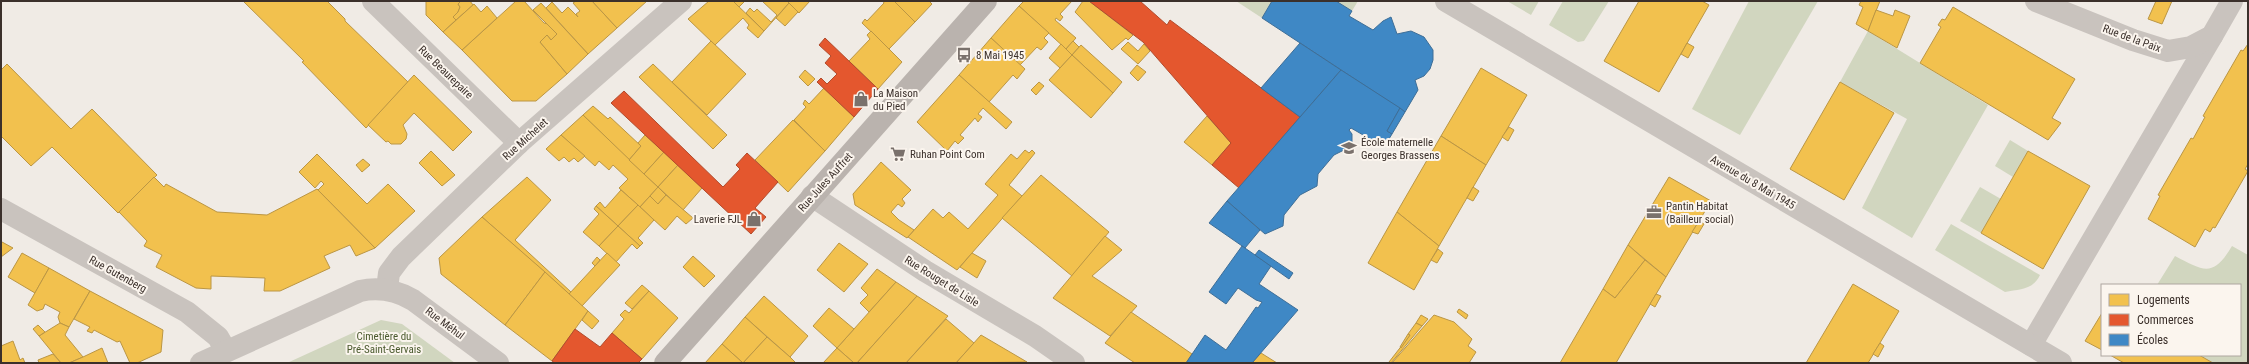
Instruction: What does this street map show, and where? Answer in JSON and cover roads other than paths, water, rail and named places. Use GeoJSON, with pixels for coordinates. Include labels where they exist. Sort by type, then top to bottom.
{"type":"FeatureCollection","features":[{"type":"Feature","properties":{"kind":"main road","name":"Rue Jules Auffret"},"geometry":{"type":"LineString","coordinates":[[665,363],[986,1]]}},
{"type":"Feature","properties":{"kind":"street","name":"Rue Michelet"},"geometry":{"type":"LineString","coordinates":[[387,289],[389,273],[394,264],[519,143],[681,1]]}},
{"type":"Feature","properties":{"kind":"street","name":"Avenue du 8 Mai 1945"},"geometry":{"type":"LineString","coordinates":[[1446,1],[2061,363]]}},
{"type":"Feature","properties":{"kind":"street","name":"Rue de la Paix"},"geometry":{"type":"LineString","coordinates":[[2036,1],[2133,40],[2168,51],[2192,47],[2212,36]]}},
{"type":"Feature","properties":{"kind":"street"},"geometry":{"type":"LineString","coordinates":[[2031,345],[2232,1]]}},
{"type":"Feature","properties":{"kind":"street","name":"Rue Beaurepaire"},"geometry":{"type":"LineString","coordinates":[[384,5],[519,143]]}},
{"type":"Feature","properties":{"kind":"street","name":"Rue Rouget de Lisle"},"geometry":{"type":"LineString","coordinates":[[812,196],[932,275],[1034,336],[1074,363]]}},
{"type":"Feature","properties":{"kind":"street","name":"Rue Gutenberg"},"geometry":{"type":"LineString","coordinates":[[1,209],[187,312],[218,337],[226,351]]}},
{"type":"Feature","properties":{"kind":"street"},"geometry":{"type":"LineString","coordinates":[[201,363],[360,291],[387,289]]}},
{"type":"Feature","properties":{"kind":"street","name":"Rue Méhul"},"geometry":{"type":"LineString","coordinates":[[387,289],[413,300],[498,363]]}},
{"type":"Feature","properties":{"kind":"place","name":"8 Mai 1945"},"geometry":{"type":"Point","coordinates":[964,55]}},
{"type":"Feature","properties":{"kind":"place","name":"La Maison du Pied"},"geometry":{"type":"Point","coordinates":[861,99]}},
{"type":"Feature","properties":{"kind":"place","name":"École maternelle Georges Brassens"},"geometry":{"type":"Point","coordinates":[1349,148]}},
{"type":"Feature","properties":{"kind":"place","name":"Ruhan Point Com"},"geometry":{"type":"Point","coordinates":[898,154]}},
{"type":"Feature","properties":{"kind":"place","name":"Pantin Habitat (Bailleur social)"},"geometry":{"type":"Point","coordinates":[1654,212]}},
{"type":"Feature","properties":{"kind":"place","name":"Laverie FJL"},"geometry":{"type":"Point","coordinates":[754,219]}},
{"type":"Feature","properties":{"kind":"park label","name":"Cimetière du Pré-Saint-Gervais"},"geometry":{"type":"Point","coordinates":[384,342]}}]}
